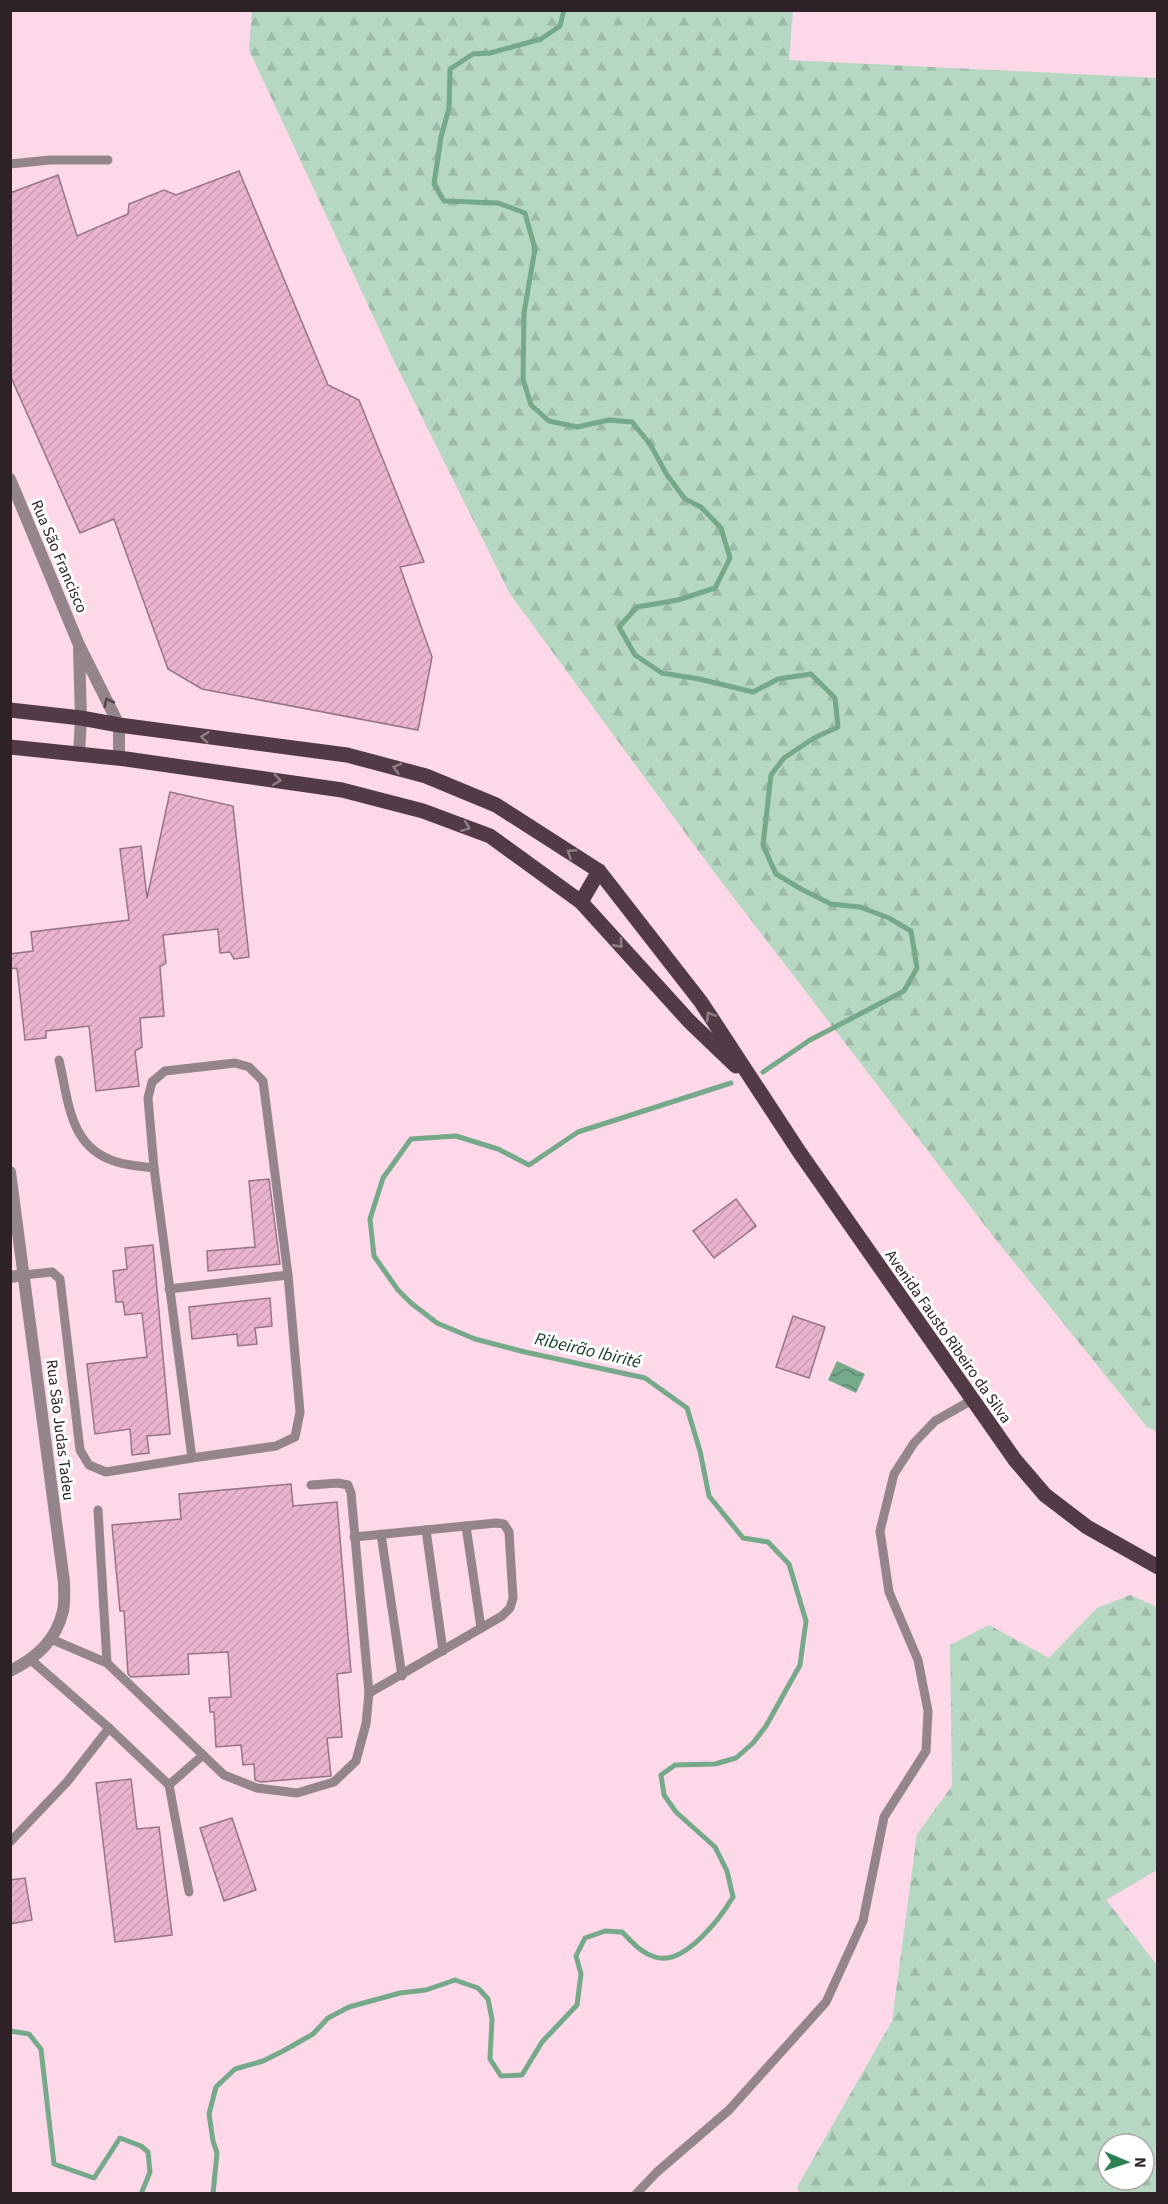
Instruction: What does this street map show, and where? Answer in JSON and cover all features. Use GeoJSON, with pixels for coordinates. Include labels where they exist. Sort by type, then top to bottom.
{"type":"FeatureCollection","features":[{"type":"Feature","properties":{"kind":"main road"},"geometry":{"type":"LineString","coordinates":[[10,710],[347,755],[426,776],[496,805],[599,871],[701,1002],[753,1083]]}},
{"type":"Feature","properties":{"kind":"main road"},"geometry":{"type":"LineString","coordinates":[[10,747],[119,758],[342,790],[423,811],[490,836],[581,902],[689,1022],[753,1083]]}},
{"type":"Feature","properties":{"kind":"main road"},"geometry":{"type":"LineString","coordinates":[[581,902],[599,871]]}},
{"type":"Feature","properties":{"kind":"main road","name":"Avenida Fausto Ribeiro da Silva"},"geometry":{"type":"LineString","coordinates":[[753,1083],[1015,1460],[1045,1495],[1087,1527],[1158,1567]]}},
{"type":"Feature","properties":{"kind":"street","name":"Rua São Francisco"},"geometry":{"type":"LineString","coordinates":[[10,479],[79,645],[119,725],[119,758]]}},
{"type":"Feature","properties":{"kind":"street","name":"Rua São Francisco"},"geometry":{"type":"LineString","coordinates":[[79,645],[81,718],[79,754]]}},
{"type":"Feature","properties":{"kind":"street","name":"Rua São Judas Tadeu"},"geometry":{"type":"LineString","coordinates":[[10,1172],[64,1582],[63,1612],[51,1639],[32,1660],[10,1671]]}},
{"type":"Feature","properties":{"kind":"street"},"geometry":{"type":"LineString","coordinates":[[10,1277],[24,1275]]}},
{"type":"Feature","properties":{"kind":"lane"},"geometry":{"type":"LineString","coordinates":[[10,164],[50,160],[108,160]]}},
{"type":"Feature","properties":{"kind":"lane"},"geometry":{"type":"LineString","coordinates":[[59,1060],[75,1129],[91,1149],[116,1162],[154,1168]]}},
{"type":"Feature","properties":{"kind":"lane"},"geometry":{"type":"LineString","coordinates":[[24,1275],[52,1272],[60,1279],[80,1450],[89,1465],[106,1472],[276,1446],[295,1437],[300,1412],[288,1275],[263,1081],[249,1067],[235,1063],[165,1071],[153,1082],[148,1098],[154,1168],[192,1458]]}},
{"type":"Feature","properties":{"kind":"lane"},"geometry":{"type":"LineString","coordinates":[[169,1289],[288,1275]]}},
{"type":"Feature","properties":{"kind":"lane"},"geometry":{"type":"LineString","coordinates":[[636,2193],[729,2110],[826,2002],[863,1921],[884,1817],[926,1751],[928,1711],[918,1660],[889,1592],[880,1532],[894,1474],[914,1443],[934,1421],[972,1400]]}},
{"type":"Feature","properties":{"kind":"lane"},"geometry":{"type":"LineString","coordinates":[[51,1639],[107,1663],[224,1775],[257,1788],[297,1793],[334,1782],[356,1761],[366,1724],[369,1693],[351,1493],[348,1485],[338,1483],[311,1485]]}},
{"type":"Feature","properties":{"kind":"lane"},"geometry":{"type":"LineString","coordinates":[[98,1510],[107,1663]]}},
{"type":"Feature","properties":{"kind":"lane"},"geometry":{"type":"LineString","coordinates":[[354,1537],[495,1523],[504,1524],[509,1532],[513,1598],[510,1608],[502,1616],[402,1676],[369,1693]]}},
{"type":"Feature","properties":{"kind":"lane"},"geometry":{"type":"LineString","coordinates":[[466,1526],[480,1628]]}},
{"type":"Feature","properties":{"kind":"lane"},"geometry":{"type":"LineString","coordinates":[[426,1530],[443,1651]]}},
{"type":"Feature","properties":{"kind":"lane"},"geometry":{"type":"LineString","coordinates":[[381,1534],[402,1676]]}},
{"type":"Feature","properties":{"kind":"lane"},"geometry":{"type":"LineString","coordinates":[[32,1660],[169,1785],[189,1892]]}},
{"type":"Feature","properties":{"kind":"lane"},"geometry":{"type":"LineString","coordinates":[[10,1842],[67,1782],[109,1728]]}},
{"type":"Feature","properties":{"kind":"lane"},"geometry":{"type":"LineString","coordinates":[[169,1785],[203,1755]]}},
{"type":"Feature","properties":{"kind":"green space"},"geometry":{"type":"Polygon","coordinates":[[[793,10],[789,60],[1157,78],[1157,1432],[1147,1427],[993,1236],[711,868],[510,594],[395,363],[249,50],[252,11],[793,10]]]}},
{"type":"Feature","properties":{"kind":"green space"},"geometry":{"type":"Polygon","coordinates":[[[1130,1595],[1157,1607],[1157,1870],[1106,1900],[1157,1965],[1157,2193],[800,2193],[797,2187],[892,2021],[917,1834],[952,1786],[950,1645],[989,1625],[1049,1658],[1097,1608],[1130,1595]]]}},
{"type":"Feature","properties":{"kind":"water"},"geometry":{"type":"Polygon","coordinates":[[[837,1361],[865,1374],[856,1393],[828,1380],[837,1361]]]}},
{"type":"Feature","properties":{"kind":"building"},"geometry":{"type":"Polygon","coordinates":[[[239,171],[328,385],[359,400],[424,562],[400,567],[432,657],[418,730],[202,689],[168,669],[114,519],[80,533],[10,375],[10,193],[58,175],[77,236],[128,214],[129,204],[164,190],[176,195],[239,171]]]}},
{"type":"Feature","properties":{"kind":"building"},"geometry":{"type":"Polygon","coordinates":[[[170,792],[233,806],[249,957],[234,959],[230,952],[220,953],[218,929],[163,935],[166,963],[160,967],[164,1016],[140,1018],[142,1047],[135,1051],[139,1086],[96,1091],[89,1026],[46,1031],[46,1038],[25,1040],[17,968],[10,969],[10,954],[33,951],[31,932],[129,920],[120,849],[141,846],[147,898],[170,792]]]}},
{"type":"Feature","properties":{"kind":"building"},"geometry":{"type":"Polygon","coordinates":[[[269,1179],[280,1264],[208,1271],[207,1251],[255,1247],[249,1181],[269,1179]]]}},
{"type":"Feature","properties":{"kind":"building"},"geometry":{"type":"Polygon","coordinates":[[[736,1199],[756,1226],[714,1258],[693,1231],[736,1199]]]}},
{"type":"Feature","properties":{"kind":"building"},"geometry":{"type":"Polygon","coordinates":[[[153,1245],[170,1434],[147,1436],[149,1453],[132,1455],[130,1429],[95,1434],[87,1364],[147,1357],[142,1313],[125,1315],[123,1302],[116,1302],[113,1271],[127,1269],[125,1248],[153,1245]]]}},
{"type":"Feature","properties":{"kind":"building"},"geometry":{"type":"Polygon","coordinates":[[[270,1298],[272,1326],[255,1328],[257,1344],[238,1346],[237,1334],[192,1339],[189,1307],[270,1298]]]}},
{"type":"Feature","properties":{"kind":"building"},"geometry":{"type":"Polygon","coordinates":[[[793,1316],[825,1327],[809,1378],[776,1367],[793,1316]]]}},
{"type":"Feature","properties":{"kind":"building"},"geometry":{"type":"Polygon","coordinates":[[[291,1484],[293,1506],[337,1502],[351,1672],[337,1674],[342,1737],[327,1738],[331,1776],[261,1782],[255,1780],[254,1764],[243,1765],[241,1745],[216,1747],[214,1712],[210,1712],[209,1698],[231,1697],[228,1652],[188,1654],[189,1674],[131,1677],[128,1674],[124,1611],[120,1611],[112,1525],[181,1519],[179,1494],[291,1484]]]}},
{"type":"Feature","properties":{"kind":"building"},"geometry":{"type":"Polygon","coordinates":[[[131,1779],[137,1829],[159,1827],[172,1935],[115,1942],[96,1783],[131,1779]]]}},
{"type":"Feature","properties":{"kind":"building"},"geometry":{"type":"Polygon","coordinates":[[[232,1818],[256,1890],[224,1901],[200,1828],[232,1818]]]}},
{"type":"Feature","properties":{"kind":"building"},"geometry":{"type":"Polygon","coordinates":[[[25,1878],[32,1920],[10,1924],[10,1880],[25,1878]]]}},
{"type":"Feature","properties":{"kind":"waterway","name":"Ribeirão Ibirité"},"geometry":{"type":"LineString","coordinates":[[564,10],[560,26],[541,39],[490,53],[473,54],[450,69],[449,108],[441,137],[434,184],[444,201],[498,203],[525,213],[535,249],[524,313],[523,379],[531,405],[549,421],[577,427],[609,420],[632,422],[650,444],[667,475],[685,499],[701,507],[721,528],[730,558],[715,588],[678,600],[637,607],[619,627],[635,655],[662,673],[753,692],[778,679],[811,674],[835,698],[838,727],[814,738],[784,758],[771,775],[763,845],[776,874],[801,889],[831,904],[860,907],[889,918],[911,931],[917,968],[904,991],[810,1040],[763,1072]]}},
{"type":"Feature","properties":{"kind":"waterway","name":"Ribeirão Ibirité"},"geometry":{"type":"LineString","coordinates":[[213,2194],[217,2153],[209,2114],[216,2087],[235,2069],[263,2061],[285,2050],[313,2034],[328,2018],[349,2007],[400,1993],[426,1990],[455,1980],[478,1988],[488,1999],[492,2019],[490,2059],[501,2076],[522,2075],[542,2042],[577,2005],[581,1974],[576,1956],[585,1938],[605,1931],[622,1932],[645,1953],[666,1958],[678,1955],[711,1927],[733,1897],[727,1871],[715,1847],[676,1812],[664,1795],[661,1775],[675,1765],[715,1764],[736,1758],[753,1743],[766,1726],[800,1665],[806,1621],[789,1564],[768,1542],[743,1538],[709,1496],[700,1451],[687,1408],[645,1378],[475,1339],[437,1323],[398,1290],[374,1256],[370,1219],[383,1178],[411,1139],[456,1136],[498,1149],[529,1165],[578,1132],[731,1083]]}},
{"type":"Feature","properties":{"kind":"waterway","name":"Ribeirão Ibirité"},"geometry":{"type":"LineString","coordinates":[[10,2031],[29,2034],[41,2049],[54,2164],[94,2178],[120,2138],[141,2146],[148,2152],[150,2172],[141,2194]]}}]}
